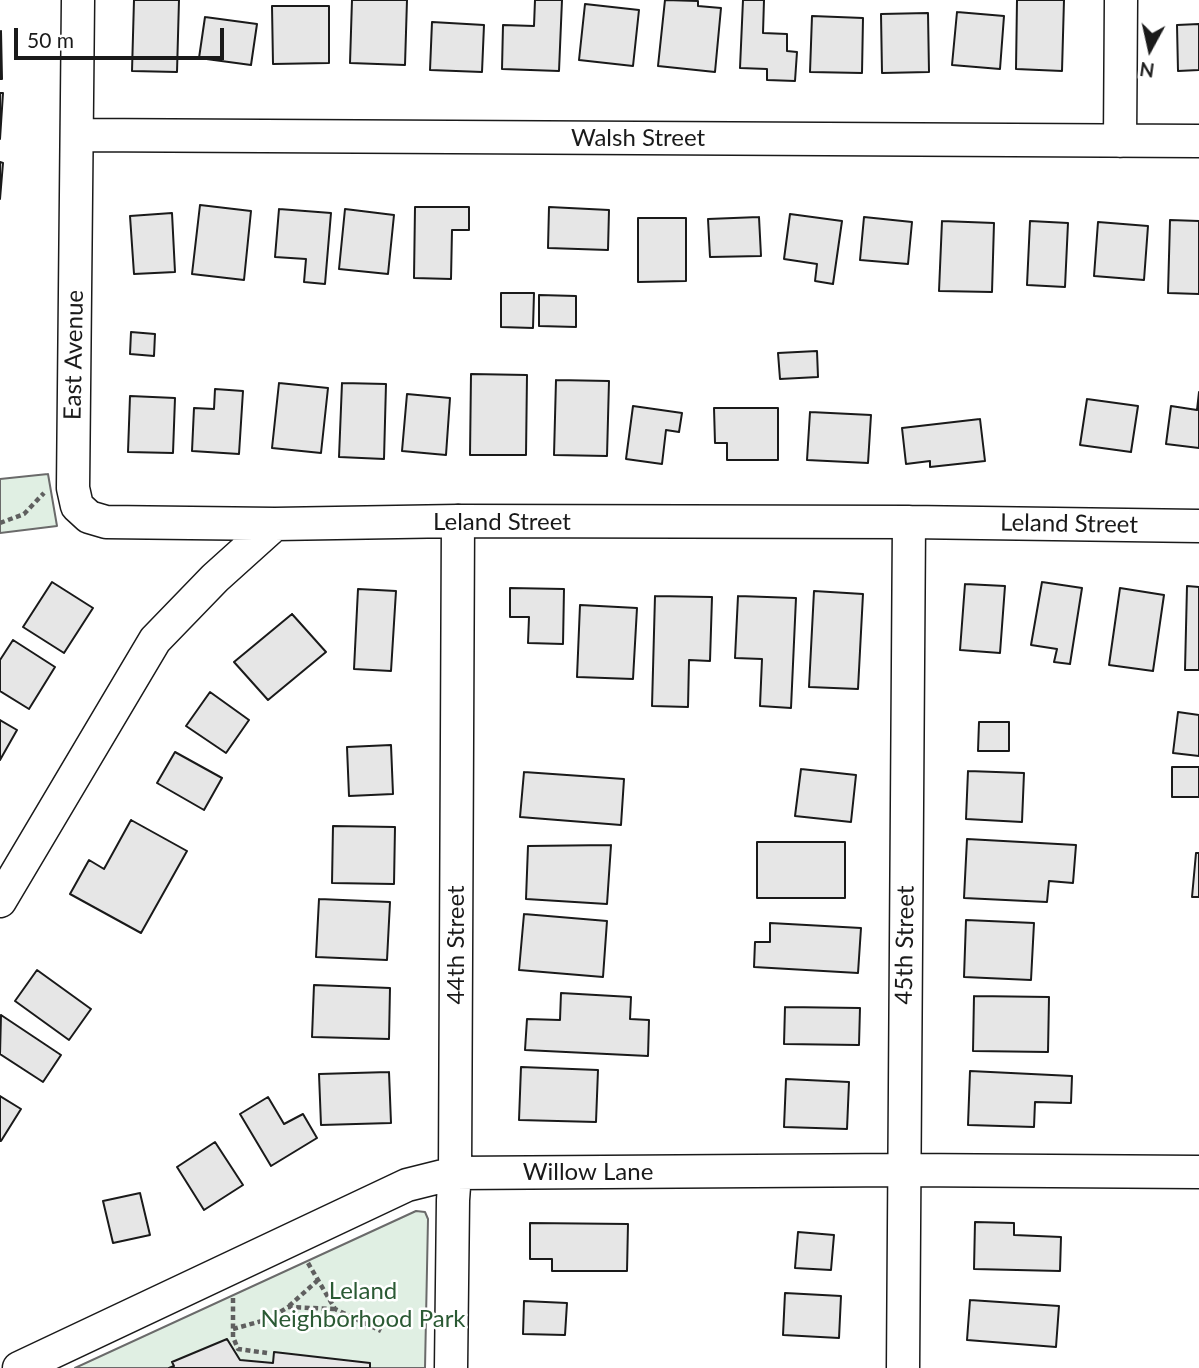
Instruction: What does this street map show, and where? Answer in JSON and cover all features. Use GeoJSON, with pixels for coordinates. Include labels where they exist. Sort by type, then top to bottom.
{"type":"FeatureCollection","features":[{"type":"Feature","properties":{"kind":"street","name":"East Avenue"},"geometry":{"type":"LineString","coordinates":[[78,0],[73,488],[77,506],[89,517],[106,522],[275,524]]}},
{"type":"Feature","properties":{"kind":"street"},"geometry":{"type":"LineString","coordinates":[[1120,141],[1121,0]]}},
{"type":"Feature","properties":{"kind":"street","name":"Walsh Street"},"geometry":{"type":"LineString","coordinates":[[77,135],[1199,141]]}},
{"type":"Feature","properties":{"kind":"street","name":"Leland Street"},"geometry":{"type":"LineString","coordinates":[[275,524],[458,521],[1199,526]]}},
{"type":"Feature","properties":{"kind":"street","name":"44th Street"},"geometry":{"type":"LineString","coordinates":[[451,1368],[455,1173],[458,521]]}},
{"type":"Feature","properties":{"kind":"street","name":"45th Street"},"geometry":{"type":"LineString","coordinates":[[903,1368],[909,522]]}},
{"type":"Feature","properties":{"kind":"street"},"geometry":{"type":"LineString","coordinates":[[0,901],[155,640],[215,578],[275,524]]}},
{"type":"Feature","properties":{"kind":"street","name":"Willow Lane"},"geometry":{"type":"LineString","coordinates":[[19,1368],[78,1355],[407,1185],[455,1173],[903,1170],[1199,1172]]}},
{"type":"Feature","properties":{"kind":"path"},"geometry":{"type":"LineString","coordinates":[[0,523],[24,514],[52,485]]}},
{"type":"Feature","properties":{"kind":"path"},"geometry":{"type":"LineString","coordinates":[[306,1259],[335,1309]]}},
{"type":"Feature","properties":{"kind":"path"},"geometry":{"type":"LineString","coordinates":[[233,1329],[269,1319],[288,1307],[317,1281]]}},
{"type":"Feature","properties":{"kind":"path"},"geometry":{"type":"LineString","coordinates":[[232,1294],[233,1337],[238,1349],[267,1353]]}},
{"type":"Feature","properties":{"kind":"path"},"geometry":{"type":"LineString","coordinates":[[288,1307],[335,1309],[381,1331]]}},
{"type":"Feature","properties":{"kind":"green space"},"geometry":{"type":"Polygon","coordinates":[[[48,474],[57,526],[0,533],[0,479],[48,474]]]}},
{"type":"Feature","properties":{"kind":"green space","name":"Leland Neighborhood Park"},"geometry":{"type":"Polygon","coordinates":[[[416,1211],[425,1212],[428,1219],[425,1368],[75,1368],[416,1211]]]}},
{"type":"Feature","properties":{"kind":"building"},"geometry":{"type":"Polygon","coordinates":[[[134,0],[179,0],[177,72],[132,71],[134,0]]]}},
{"type":"Feature","properties":{"kind":"building"},"geometry":{"type":"Polygon","coordinates":[[[352,0],[407,0],[405,65],[350,63],[352,0]]]}},
{"type":"Feature","properties":{"kind":"building"},"geometry":{"type":"Polygon","coordinates":[[[535,0],[562,0],[559,71],[502,69],[503,25],[534,26],[535,0]]]}},
{"type":"Feature","properties":{"kind":"building"},"geometry":{"type":"Polygon","coordinates":[[[665,0],[698,1],[698,6],[721,8],[715,72],[658,66],[665,0]]]}},
{"type":"Feature","properties":{"kind":"building"},"geometry":{"type":"Polygon","coordinates":[[[743,0],[764,0],[763,33],[787,34],[787,51],[797,52],[795,81],[767,80],[767,69],[740,68],[743,0]]]}},
{"type":"Feature","properties":{"kind":"building"},"geometry":{"type":"Polygon","coordinates":[[[1017,0],[1064,0],[1062,71],[1016,69],[1017,0]]]}},
{"type":"Feature","properties":{"kind":"building"},"geometry":{"type":"Polygon","coordinates":[[[585,4],[639,10],[633,66],[579,60],[585,4]]]}},
{"type":"Feature","properties":{"kind":"building"},"geometry":{"type":"Polygon","coordinates":[[[272,6],[329,6],[329,63],[273,64],[272,6]]]}},
{"type":"Feature","properties":{"kind":"building"},"geometry":{"type":"Polygon","coordinates":[[[957,12],[1004,16],[1000,69],[952,65],[957,12]]]}},
{"type":"Feature","properties":{"kind":"building"},"geometry":{"type":"Polygon","coordinates":[[[928,13],[929,72],[882,73],[881,14],[928,13]]]}},
{"type":"Feature","properties":{"kind":"building"},"geometry":{"type":"Polygon","coordinates":[[[812,16],[863,18],[862,73],[810,72],[812,16]]]}},
{"type":"Feature","properties":{"kind":"building"},"geometry":{"type":"Polygon","coordinates":[[[205,17],[257,24],[251,65],[199,58],[205,17]]]}},
{"type":"Feature","properties":{"kind":"building"},"geometry":{"type":"Polygon","coordinates":[[[432,22],[484,25],[482,72],[430,70],[432,22]]]}},
{"type":"Feature","properties":{"kind":"building"},"geometry":{"type":"Polygon","coordinates":[[[1199,24],[1199,70],[1178,71],[1177,25],[1199,24]]]}},
{"type":"Feature","properties":{"kind":"building"},"geometry":{"type":"Polygon","coordinates":[[[0,32],[2,79],[0,79],[0,32]]]}},
{"type":"Feature","properties":{"kind":"building"},"geometry":{"type":"Polygon","coordinates":[[[0,93],[3,93],[0,139],[0,93]]]}},
{"type":"Feature","properties":{"kind":"building"},"geometry":{"type":"Polygon","coordinates":[[[0,162],[3,163],[0,199],[0,162]]]}},
{"type":"Feature","properties":{"kind":"building"},"geometry":{"type":"Polygon","coordinates":[[[200,205],[251,211],[244,280],[192,274],[200,205]]]}},
{"type":"Feature","properties":{"kind":"building"},"geometry":{"type":"Polygon","coordinates":[[[415,207],[469,207],[469,230],[452,230],[451,279],[414,278],[415,207]]]}},
{"type":"Feature","properties":{"kind":"building"},"geometry":{"type":"Polygon","coordinates":[[[549,207],[609,210],[608,250],[548,248],[549,207]]]}},
{"type":"Feature","properties":{"kind":"building"},"geometry":{"type":"Polygon","coordinates":[[[279,209],[331,213],[325,284],[304,282],[306,259],[275,257],[279,209]]]}},
{"type":"Feature","properties":{"kind":"building"},"geometry":{"type":"Polygon","coordinates":[[[345,209],[394,215],[388,274],[339,269],[345,209]]]}},
{"type":"Feature","properties":{"kind":"building"},"geometry":{"type":"Polygon","coordinates":[[[172,213],[175,272],[134,274],[130,216],[172,213]]]}},
{"type":"Feature","properties":{"kind":"building"},"geometry":{"type":"Polygon","coordinates":[[[790,214],[842,221],[833,284],[815,281],[817,264],[784,259],[790,214]]]}},
{"type":"Feature","properties":{"kind":"building"},"geometry":{"type":"Polygon","coordinates":[[[759,217],[761,256],[710,257],[708,219],[759,217]]]}},
{"type":"Feature","properties":{"kind":"building"},"geometry":{"type":"Polygon","coordinates":[[[864,217],[912,222],[908,264],[860,260],[864,217]]]}},
{"type":"Feature","properties":{"kind":"building"},"geometry":{"type":"Polygon","coordinates":[[[638,218],[686,218],[686,281],[638,282],[638,218]]]}},
{"type":"Feature","properties":{"kind":"building"},"geometry":{"type":"Polygon","coordinates":[[[1170,220],[1199,221],[1199,294],[1168,293],[1170,220]]]}},
{"type":"Feature","properties":{"kind":"building"},"geometry":{"type":"Polygon","coordinates":[[[942,221],[994,223],[992,292],[939,291],[942,221]]]}},
{"type":"Feature","properties":{"kind":"building"},"geometry":{"type":"Polygon","coordinates":[[[1030,221],[1068,223],[1065,287],[1027,285],[1030,221]]]}},
{"type":"Feature","properties":{"kind":"building"},"geometry":{"type":"Polygon","coordinates":[[[1098,222],[1148,226],[1144,280],[1094,276],[1098,222]]]}},
{"type":"Feature","properties":{"kind":"building"},"geometry":{"type":"Polygon","coordinates":[[[501,293],[534,293],[533,328],[501,327],[501,293]]]}},
{"type":"Feature","properties":{"kind":"building"},"geometry":{"type":"Polygon","coordinates":[[[539,295],[576,296],[576,327],[539,326],[539,295]]]}},
{"type":"Feature","properties":{"kind":"building"},"geometry":{"type":"Polygon","coordinates":[[[131,332],[155,334],[154,356],[130,354],[131,332]]]}},
{"type":"Feature","properties":{"kind":"building"},"geometry":{"type":"Polygon","coordinates":[[[817,351],[818,377],[780,379],[778,353],[817,351]]]}},
{"type":"Feature","properties":{"kind":"building"},"geometry":{"type":"Polygon","coordinates":[[[471,374],[527,375],[526,455],[470,455],[471,374]]]}},
{"type":"Feature","properties":{"kind":"building"},"geometry":{"type":"Polygon","coordinates":[[[556,380],[609,381],[607,456],[554,455],[556,380]]]}},
{"type":"Feature","properties":{"kind":"building"},"geometry":{"type":"Polygon","coordinates":[[[279,383],[328,388],[321,453],[272,448],[279,383]]]}},
{"type":"Feature","properties":{"kind":"building"},"geometry":{"type":"Polygon","coordinates":[[[342,383],[386,384],[384,459],[339,457],[342,383]]]}},
{"type":"Feature","properties":{"kind":"building"},"geometry":{"type":"Polygon","coordinates":[[[215,389],[243,391],[239,454],[192,451],[194,408],[214,409],[215,389]]]}},
{"type":"Feature","properties":{"kind":"building"},"geometry":{"type":"Polygon","coordinates":[[[1199,392],[1199,448],[1166,444],[1171,406],[1197,410],[1199,392]]]}},
{"type":"Feature","properties":{"kind":"building"},"geometry":{"type":"Polygon","coordinates":[[[407,394],[450,398],[446,455],[402,451],[407,394]]]}},
{"type":"Feature","properties":{"kind":"building"},"geometry":{"type":"Polygon","coordinates":[[[130,396],[175,398],[173,453],[128,452],[130,396]]]}},
{"type":"Feature","properties":{"kind":"building"},"geometry":{"type":"Polygon","coordinates":[[[1087,399],[1138,406],[1131,452],[1080,445],[1087,399]]]}},
{"type":"Feature","properties":{"kind":"building"},"geometry":{"type":"Polygon","coordinates":[[[633,406],[682,413],[679,432],[666,430],[662,464],[626,459],[633,406]]]}},
{"type":"Feature","properties":{"kind":"building"},"geometry":{"type":"Polygon","coordinates":[[[714,408],[778,408],[778,460],[727,460],[727,443],[715,443],[714,408]]]}},
{"type":"Feature","properties":{"kind":"building"},"geometry":{"type":"Polygon","coordinates":[[[810,412],[871,415],[868,463],[807,460],[810,412]]]}},
{"type":"Feature","properties":{"kind":"building"},"geometry":{"type":"Polygon","coordinates":[[[980,419],[985,461],[930,467],[930,461],[906,464],[902,428],[980,419]]]}},
{"type":"Feature","properties":{"kind":"building"},"geometry":{"type":"Polygon","coordinates":[[[52,582],[93,608],[64,653],[23,627],[52,582]]]}},
{"type":"Feature","properties":{"kind":"building"},"geometry":{"type":"Polygon","coordinates":[[[1042,582],[1082,588],[1070,664],[1054,662],[1057,649],[1031,645],[1042,582]]]}},
{"type":"Feature","properties":{"kind":"building"},"geometry":{"type":"Polygon","coordinates":[[[965,584],[1005,586],[1000,653],[960,650],[965,584]]]}},
{"type":"Feature","properties":{"kind":"building"},"geometry":{"type":"Polygon","coordinates":[[[1187,586],[1199,587],[1199,670],[1185,670],[1187,586]]]}},
{"type":"Feature","properties":{"kind":"building"},"geometry":{"type":"Polygon","coordinates":[[[510,588],[564,589],[563,644],[528,643],[529,617],[510,617],[510,588]]]}},
{"type":"Feature","properties":{"kind":"building"},"geometry":{"type":"Polygon","coordinates":[[[1120,588],[1164,595],[1153,671],[1109,665],[1120,588]]]}},
{"type":"Feature","properties":{"kind":"building"},"geometry":{"type":"Polygon","coordinates":[[[358,589],[396,591],[391,671],[354,669],[358,589]]]}},
{"type":"Feature","properties":{"kind":"building"},"geometry":{"type":"Polygon","coordinates":[[[814,591],[863,594],[858,689],[809,687],[814,591]]]}},
{"type":"Feature","properties":{"kind":"building"},"geometry":{"type":"Polygon","coordinates":[[[655,596],[712,597],[710,661],[689,660],[688,707],[652,706],[655,596]]]}},
{"type":"Feature","properties":{"kind":"building"},"geometry":{"type":"Polygon","coordinates":[[[738,596],[796,598],[791,708],[760,706],[762,659],[735,658],[738,596]]]}},
{"type":"Feature","properties":{"kind":"building"},"geometry":{"type":"Polygon","coordinates":[[[580,605],[637,608],[633,679],[577,677],[580,605]]]}},
{"type":"Feature","properties":{"kind":"building"},"geometry":{"type":"Polygon","coordinates":[[[292,614],[326,652],[268,700],[234,662],[292,614]]]}},
{"type":"Feature","properties":{"kind":"building"},"geometry":{"type":"Polygon","coordinates":[[[13,640],[55,667],[29,709],[0,691],[0,660],[13,640]]]}},
{"type":"Feature","properties":{"kind":"building"},"geometry":{"type":"Polygon","coordinates":[[[210,692],[249,720],[226,753],[186,726],[210,692]]]}},
{"type":"Feature","properties":{"kind":"building"},"geometry":{"type":"Polygon","coordinates":[[[1178,712],[1199,715],[1199,756],[1173,753],[1178,712]]]}},
{"type":"Feature","properties":{"kind":"building"},"geometry":{"type":"Polygon","coordinates":[[[0,720],[17,730],[0,760],[0,720]]]}},
{"type":"Feature","properties":{"kind":"building"},"geometry":{"type":"Polygon","coordinates":[[[979,722],[1009,722],[1009,751],[978,751],[979,722]]]}},
{"type":"Feature","properties":{"kind":"building"},"geometry":{"type":"Polygon","coordinates":[[[391,745],[393,794],[349,796],[347,747],[391,745]]]}},
{"type":"Feature","properties":{"kind":"building"},"geometry":{"type":"Polygon","coordinates":[[[175,752],[222,778],[204,810],[157,783],[175,752]]]}},
{"type":"Feature","properties":{"kind":"building"},"geometry":{"type":"Polygon","coordinates":[[[1172,767],[1199,767],[1199,797],[1172,797],[1172,767]]]}},
{"type":"Feature","properties":{"kind":"building"},"geometry":{"type":"Polygon","coordinates":[[[801,769],[856,775],[851,822],[795,816],[801,769]]]}},
{"type":"Feature","properties":{"kind":"building"},"geometry":{"type":"Polygon","coordinates":[[[968,771],[1024,773],[1022,822],[966,819],[968,771]]]}},
{"type":"Feature","properties":{"kind":"building"},"geometry":{"type":"Polygon","coordinates":[[[524,772],[624,779],[621,825],[520,817],[524,772]]]}},
{"type":"Feature","properties":{"kind":"building"},"geometry":{"type":"Polygon","coordinates":[[[131,820],[187,851],[141,933],[70,894],[89,860],[104,869],[131,820]]]}},
{"type":"Feature","properties":{"kind":"building"},"geometry":{"type":"Polygon","coordinates":[[[333,826],[395,827],[394,884],[332,883],[333,826]]]}},
{"type":"Feature","properties":{"kind":"building"},"geometry":{"type":"Polygon","coordinates":[[[967,839],[1076,845],[1073,883],[1049,881],[1047,902],[964,898],[967,839]]]}},
{"type":"Feature","properties":{"kind":"building"},"geometry":{"type":"Polygon","coordinates":[[[757,842],[845,842],[845,898],[757,898],[757,842]]]}},
{"type":"Feature","properties":{"kind":"building"},"geometry":{"type":"Polygon","coordinates":[[[611,845],[607,904],[526,899],[528,846],[611,845]]]}},
{"type":"Feature","properties":{"kind":"building"},"geometry":{"type":"Polygon","coordinates":[[[1196,853],[1199,853],[1199,897],[1192,897],[1196,853]]]}},
{"type":"Feature","properties":{"kind":"building"},"geometry":{"type":"Polygon","coordinates":[[[319,899],[390,902],[387,960],[316,957],[319,899]]]}},
{"type":"Feature","properties":{"kind":"building"},"geometry":{"type":"Polygon","coordinates":[[[524,914],[607,921],[603,977],[519,970],[524,914]]]}},
{"type":"Feature","properties":{"kind":"building"},"geometry":{"type":"Polygon","coordinates":[[[966,920],[1034,923],[1031,980],[964,977],[966,920]]]}},
{"type":"Feature","properties":{"kind":"building"},"geometry":{"type":"Polygon","coordinates":[[[770,923],[861,928],[858,973],[754,967],[755,942],[770,942],[770,923]]]}},
{"type":"Feature","properties":{"kind":"building"},"geometry":{"type":"Polygon","coordinates":[[[37,970],[91,1009],[69,1040],[15,1001],[37,970]]]}},
{"type":"Feature","properties":{"kind":"building"},"geometry":{"type":"Polygon","coordinates":[[[314,985],[390,988],[389,1039],[312,1037],[314,985]]]}},
{"type":"Feature","properties":{"kind":"building"},"geometry":{"type":"Polygon","coordinates":[[[561,993],[631,997],[630,1019],[649,1020],[648,1056],[525,1050],[527,1019],[560,1020],[561,993]]]}},
{"type":"Feature","properties":{"kind":"building"},"geometry":{"type":"Polygon","coordinates":[[[974,996],[1049,997],[1048,1052],[973,1051],[974,996]]]}},
{"type":"Feature","properties":{"kind":"building"},"geometry":{"type":"Polygon","coordinates":[[[785,1007],[860,1008],[859,1045],[784,1044],[785,1007]]]}},
{"type":"Feature","properties":{"kind":"building"},"geometry":{"type":"Polygon","coordinates":[[[1,1015],[61,1055],[43,1082],[0,1054],[1,1015]]]}},
{"type":"Feature","properties":{"kind":"building"},"geometry":{"type":"Polygon","coordinates":[[[521,1067],[598,1070],[596,1122],[519,1120],[521,1067]]]}},
{"type":"Feature","properties":{"kind":"building"},"geometry":{"type":"Polygon","coordinates":[[[970,1071],[1072,1076],[1071,1103],[1035,1102],[1034,1127],[968,1125],[970,1071]]]}},
{"type":"Feature","properties":{"kind":"building"},"geometry":{"type":"Polygon","coordinates":[[[389,1072],[391,1123],[321,1125],[319,1074],[389,1072]]]}},
{"type":"Feature","properties":{"kind":"building"},"geometry":{"type":"Polygon","coordinates":[[[786,1079],[849,1082],[847,1129],[784,1127],[786,1079]]]}},
{"type":"Feature","properties":{"kind":"building"},"geometry":{"type":"Polygon","coordinates":[[[0,1096],[21,1109],[1,1141],[0,1141],[0,1096]]]}},
{"type":"Feature","properties":{"kind":"building"},"geometry":{"type":"Polygon","coordinates":[[[268,1097],[284,1124],[303,1114],[317,1138],[271,1166],[240,1114],[268,1097]]]}},
{"type":"Feature","properties":{"kind":"building"},"geometry":{"type":"Polygon","coordinates":[[[215,1142],[243,1185],[204,1210],[177,1167],[215,1142]]]}},
{"type":"Feature","properties":{"kind":"building"},"geometry":{"type":"Polygon","coordinates":[[[140,1193],[150,1235],[113,1243],[103,1201],[140,1193]]]}},
{"type":"Feature","properties":{"kind":"building"},"geometry":{"type":"Polygon","coordinates":[[[975,1222],[1014,1223],[1014,1235],[1061,1237],[1060,1271],[974,1269],[975,1222]]]}},
{"type":"Feature","properties":{"kind":"building"},"geometry":{"type":"Polygon","coordinates":[[[530,1223],[628,1224],[627,1271],[552,1271],[552,1259],[530,1259],[530,1223]]]}},
{"type":"Feature","properties":{"kind":"building"},"geometry":{"type":"Polygon","coordinates":[[[798,1232],[834,1235],[831,1270],[795,1268],[798,1232]]]}},
{"type":"Feature","properties":{"kind":"building"},"geometry":{"type":"Polygon","coordinates":[[[785,1293],[841,1296],[839,1338],[783,1335],[785,1293]]]}},
{"type":"Feature","properties":{"kind":"building"},"geometry":{"type":"Polygon","coordinates":[[[970,1300],[1059,1306],[1056,1347],[967,1340],[970,1300]]]}},
{"type":"Feature","properties":{"kind":"building"},"geometry":{"type":"Polygon","coordinates":[[[524,1301],[567,1303],[565,1335],[523,1334],[524,1301]]]}},
{"type":"Feature","properties":{"kind":"building"},"geometry":{"type":"Polygon","coordinates":[[[227,1339],[240,1360],[273,1363],[274,1352],[370,1363],[370,1368],[169,1368],[174,1366],[172,1362],[227,1339]]]}}]}
